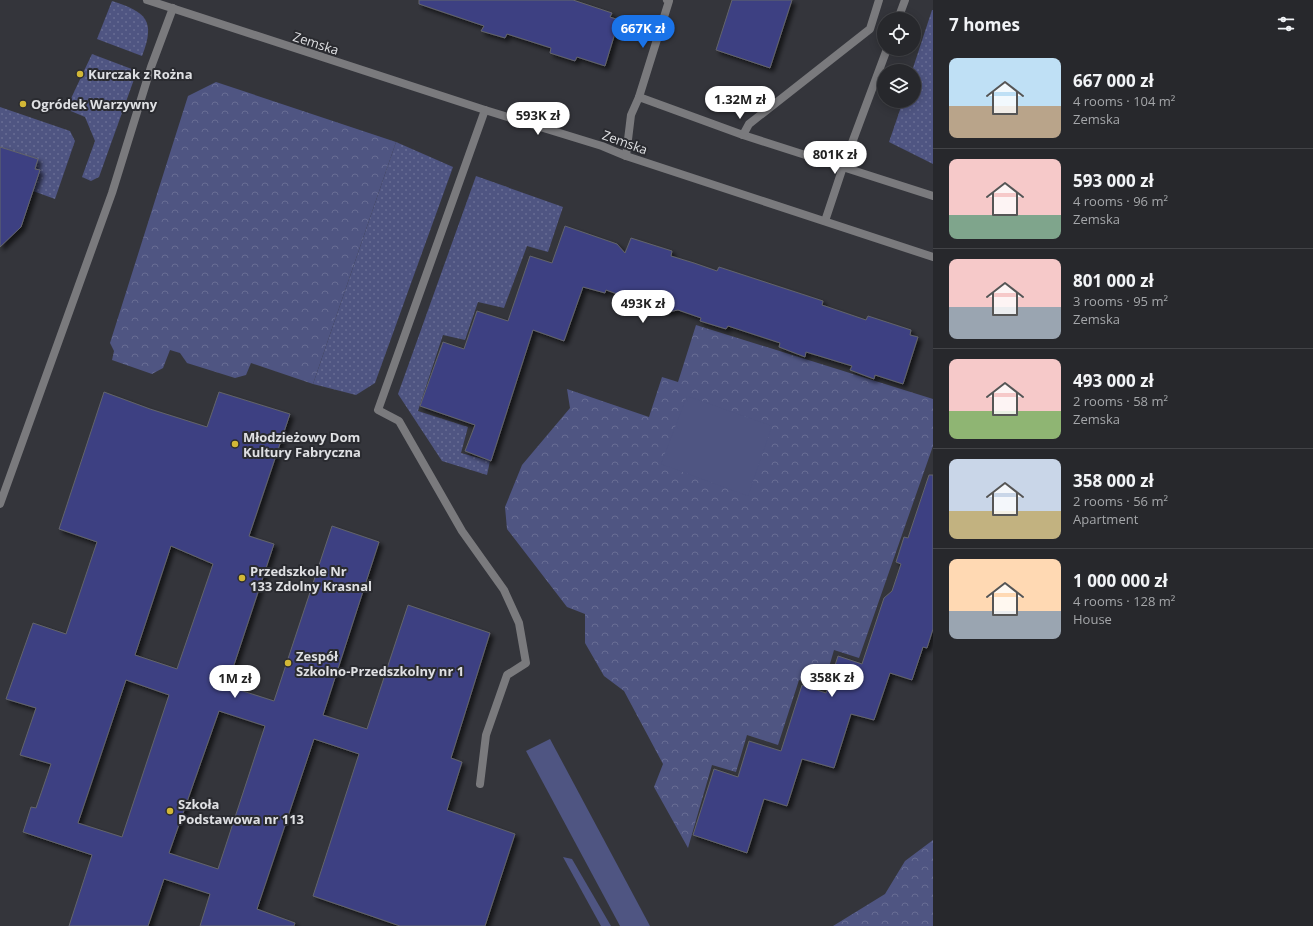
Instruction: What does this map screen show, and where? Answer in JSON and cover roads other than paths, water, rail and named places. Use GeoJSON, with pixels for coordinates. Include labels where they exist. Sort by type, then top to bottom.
{"type":"FeatureCollection","features":[{"type":"Feature","properties":{"kind":"street","name":"Zemska"},"geometry":{"type":"LineString","coordinates":[[147,0],[485,110],[602,146],[626,156],[933,257]]}},
{"type":"Feature","properties":{"kind":"street"},"geometry":{"type":"LineString","coordinates":[[626,156],[631,116],[639,97],[669,1],[666,0]]}},
{"type":"Feature","properties":{"kind":"street"},"geometry":{"type":"LineString","coordinates":[[743,135],[749,124],[870,29],[879,0]]}},
{"type":"Feature","properties":{"kind":"street"},"geometry":{"type":"LineString","coordinates":[[901,12],[905,0]]}},
{"type":"Feature","properties":{"kind":"street"},"geometry":{"type":"LineString","coordinates":[[0,504],[112,193],[151,67],[173,8]]}},
{"type":"Feature","properties":{"kind":"street"},"geometry":{"type":"LineString","coordinates":[[825,221],[843,167],[884,56]]}},
{"type":"Feature","properties":{"kind":"street"},"geometry":{"type":"LineString","coordinates":[[639,97],[743,135],[933,196]]}},
{"type":"Feature","properties":{"kind":"street"},"geometry":{"type":"LineString","coordinates":[[480,784],[486,735],[507,675],[526,662],[519,623],[504,590],[462,531],[399,422],[378,410],[485,110]]}},
{"type":"Feature","properties":{"kind":"place","name":"Kurczak z Rożna"},"geometry":{"type":"Point","coordinates":[80,74]}},
{"type":"Feature","properties":{"kind":"place","name":"Ogródek Warzywny"},"geometry":{"type":"Point","coordinates":[23,104]}},
{"type":"Feature","properties":{"kind":"place","name":"Młodzieżowy Dom Kultury Fabryczna"},"geometry":{"type":"Point","coordinates":[235,444]}},
{"type":"Feature","properties":{"kind":"place","name":"Przedszkole Nr 133 Zdolny Krasnal"},"geometry":{"type":"Point","coordinates":[242,578]}},
{"type":"Feature","properties":{"kind":"place","name":"Zespół Szkolno-Przedszkolny nr 1"},"geometry":{"type":"Point","coordinates":[288,663]}},
{"type":"Feature","properties":{"kind":"place","name":"Szkoła Podstawowa nr 113"},"geometry":{"type":"Point","coordinates":[170,811]}}]}
